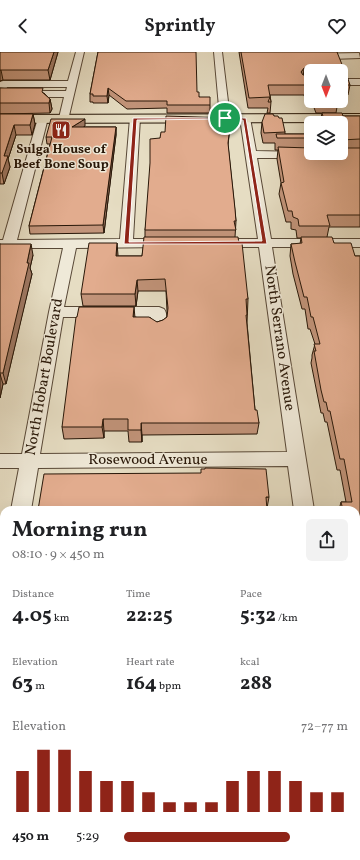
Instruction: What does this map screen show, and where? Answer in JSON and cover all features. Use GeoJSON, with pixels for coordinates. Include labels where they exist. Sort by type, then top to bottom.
{"type":"FeatureCollection","features":[{"type":"Feature","properties":{"kind":"main road"},"geometry":{"type":"LineString","coordinates":[[0,119],[360,118]]}},
{"type":"Feature","properties":{"kind":"street"},"geometry":{"type":"LineString","coordinates":[[64,118],[80,52]]}},
{"type":"Feature","properties":{"kind":"street"},"geometry":{"type":"LineString","coordinates":[[218,52],[225,118]]}},
{"type":"Feature","properties":{"kind":"street"},"geometry":{"type":"LineString","coordinates":[[297,52],[301,57],[358,56]]}},
{"type":"Feature","properties":{"kind":"street"},"geometry":{"type":"LineString","coordinates":[[348,82],[360,82]]}},
{"type":"Feature","properties":{"kind":"street"},"geometry":{"type":"LineString","coordinates":[[70,94],[0,94],[3,84],[72,84]]}},
{"type":"Feature","properties":{"kind":"street"},"geometry":{"type":"LineString","coordinates":[[43,118],[5,244],[181,243]]}},
{"type":"Feature","properties":{"kind":"street"},"geometry":{"type":"LineString","coordinates":[[126,243],[135,118]]}},
{"type":"Feature","properties":{"kind":"street","name":"North Serrano Avenue"},"geometry":{"type":"LineString","coordinates":[[244,118],[265,243],[303,506]]}},
{"type":"Feature","properties":{"kind":"street"},"geometry":{"type":"LineString","coordinates":[[250,154],[304,155]]}},
{"type":"Feature","properties":{"kind":"street"},"geometry":{"type":"LineString","coordinates":[[204,243],[360,243]]}},
{"type":"Feature","properties":{"kind":"street","name":"North Hobart Boulevard"},"geometry":{"type":"LineString","coordinates":[[22,506],[56,312],[70,244]]}},
{"type":"Feature","properties":{"kind":"street"},"geometry":{"type":"LineString","coordinates":[[56,312],[158,313]]}},
{"type":"Feature","properties":{"kind":"street","name":"Rosewood Avenue"},"geometry":{"type":"LineString","coordinates":[[0,461],[297,459]]}},
{"type":"Feature","properties":{"kind":"building"},"geometry":{"type":"Polygon","coordinates":[[[0,52],[54,52],[48,70],[0,70],[0,52]]]}},
{"type":"Feature","properties":{"kind":"building"},"geometry":{"type":"Polygon","coordinates":[[[98,52],[196,52],[197,92],[199,92],[199,97],[210,97],[210,105],[167,105],[167,101],[126,101],[108,88],[107,96],[93,96],[93,94],[90,94],[98,52]]]}},
{"type":"Feature","properties":{"kind":"building"},"geometry":{"type":"Polygon","coordinates":[[[241,52],[337,52],[342,64],[304,64],[304,68],[301,72],[304,75],[304,85],[268,85],[271,102],[268,102],[270,97],[249,98],[241,52]]]}},
{"type":"Feature","properties":{"kind":"building"},"geometry":{"type":"Polygon","coordinates":[[[0,88],[43,88],[42,92],[50,99],[49,103],[0,103],[0,88]]]}},
{"type":"Feature","properties":{"kind":"building"},"geometry":{"type":"Polygon","coordinates":[[[322,113],[342,113],[343,116],[323,116],[322,113]]]}},
{"type":"Feature","properties":{"kind":"building"},"geometry":{"type":"Polygon","coordinates":[[[0,114],[33,114],[30,125],[14,125],[4,156],[8,156],[2,173],[0,173],[0,114]]]}},
{"type":"Feature","properties":{"kind":"building"},"geometry":{"type":"Polygon","coordinates":[[[265,114],[273,114],[274,116],[282,118],[285,132],[264,133],[262,122],[265,114]]]}},
{"type":"Feature","properties":{"kind":"building"},"geometry":{"type":"Polygon","coordinates":[[[166,116],[231,118],[228,143],[236,230],[145,230],[150,163],[150,139],[160,138],[161,132],[165,132],[166,116]]]}},
{"type":"Feature","properties":{"kind":"building"},"geometry":{"type":"Polygon","coordinates":[[[348,116],[360,116],[360,139],[348,140],[348,116]]]}},
{"type":"Feature","properties":{"kind":"building"},"geometry":{"type":"Polygon","coordinates":[[[51,119],[85,119],[72,127],[116,127],[103,225],[29,226],[52,137],[46,137],[51,119]]]}},
{"type":"Feature","properties":{"kind":"building"},"geometry":{"type":"Polygon","coordinates":[[[276,134],[304,134],[304,138],[277,138],[276,134]]]}},
{"type":"Feature","properties":{"kind":"building"},"geometry":{"type":"Polygon","coordinates":[[[278,147],[304,148],[304,160],[348,160],[348,148],[360,148],[360,215],[327,215],[330,226],[299,226],[298,219],[293,217],[292,211],[288,211],[281,183],[284,182],[278,147]]]}},
{"type":"Feature","properties":{"kind":"building"},"geometry":{"type":"Polygon","coordinates":[[[144,237],[238,237],[239,243],[242,243],[248,299],[246,299],[246,315],[255,410],[257,410],[259,423],[141,423],[141,430],[128,430],[128,419],[103,419],[102,427],[62,427],[76,317],[79,307],[134,307],[133,317],[149,317],[157,322],[167,317],[168,308],[165,279],[137,280],[135,294],[81,294],[89,243],[117,243],[116,256],[142,256],[144,237]]]}},
{"type":"Feature","properties":{"kind":"building"},"geometry":{"type":"Polygon","coordinates":[[[301,237],[332,237],[334,243],[351,243],[355,256],[360,256],[360,506],[342,506],[341,502],[352,502],[344,459],[340,459],[330,411],[328,411],[326,402],[324,402],[321,390],[314,351],[316,351],[314,344],[320,344],[313,317],[311,317],[307,297],[304,297],[291,244],[302,243],[301,237]]]}},
{"type":"Feature","properties":{"kind":"building"},"geometry":{"type":"Polygon","coordinates":[[[0,244],[31,244],[27,263],[29,263],[3,373],[0,373],[0,244]]]}},
{"type":"Feature","properties":{"kind":"building"},"geometry":{"type":"Polygon","coordinates":[[[201,469],[266,469],[269,497],[266,497],[267,506],[39,506],[44,474],[201,473],[201,469]]]}},
{"type":"Feature","properties":{"kind":"place","name":"Sulga House of Beef Bone Soup"},"geometry":{"type":"Point","coordinates":[61,130]}},
{"type":"Feature","properties":{"kind":"route"},"geometry":{"type":"LineString","coordinates":[[135,118],[225,118],[244,118],[265,243],[126,243],[135,118]]}}]}
